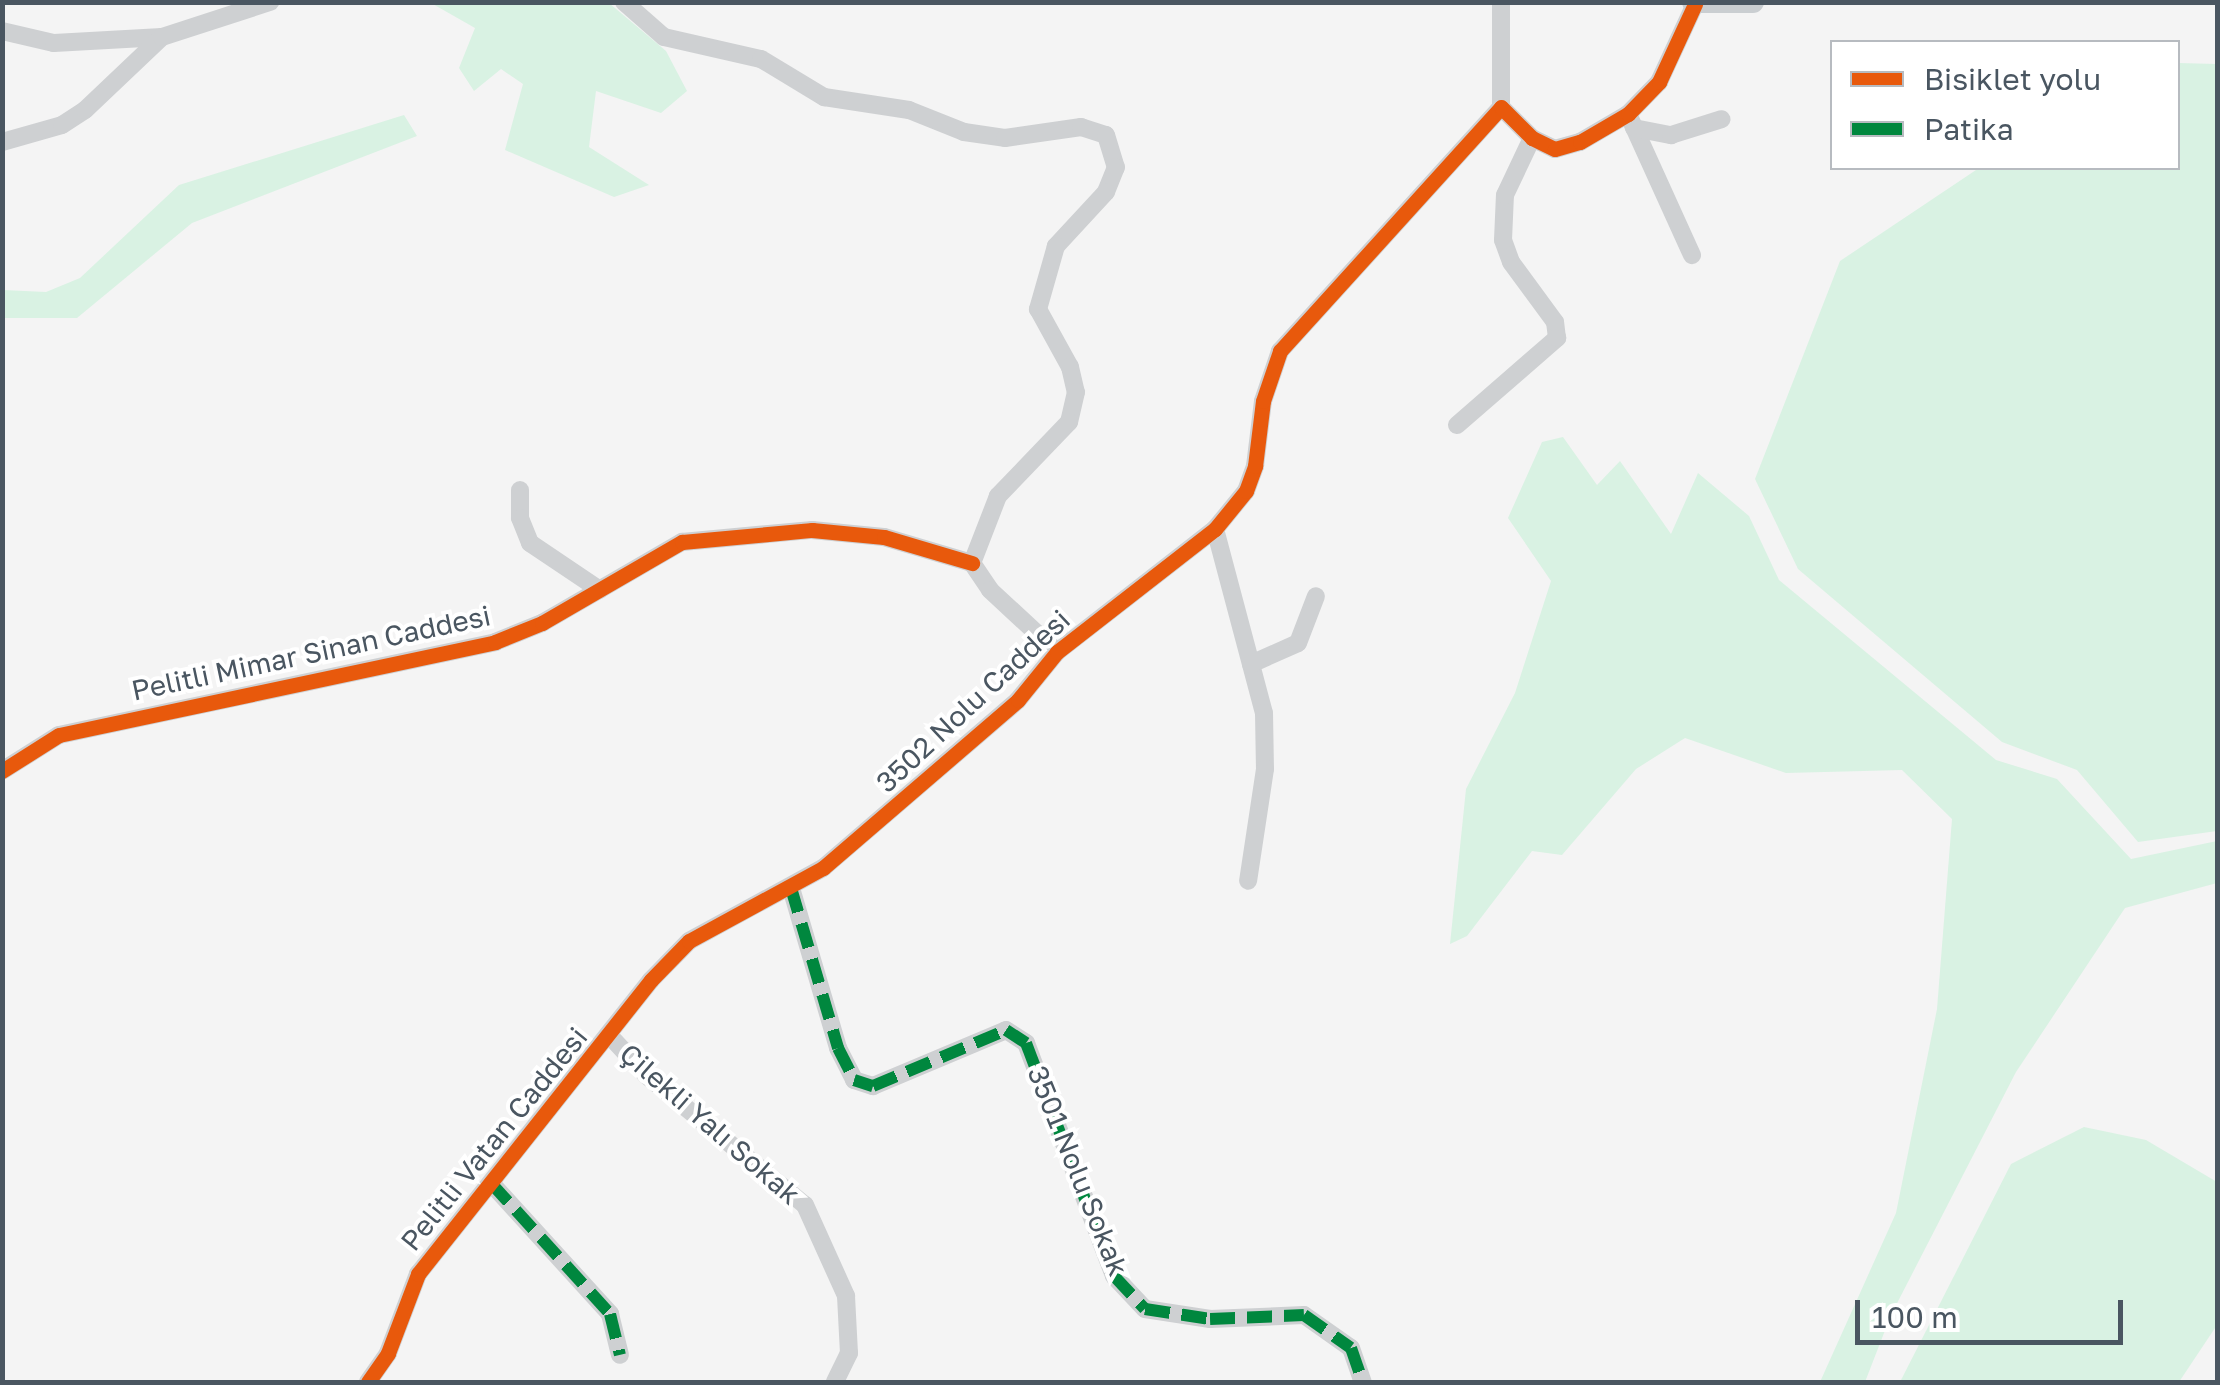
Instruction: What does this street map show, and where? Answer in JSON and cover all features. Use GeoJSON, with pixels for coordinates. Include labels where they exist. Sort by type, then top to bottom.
{"type":"FeatureCollection","features":[{"type":"Feature","properties":{"kind":"main road"},"geometry":{"type":"LineString","coordinates":[[1694,3],[1753,2]]}},
{"type":"Feature","properties":{"kind":"street"},"geometry":{"type":"LineString","coordinates":[[2,31],[54,43],[162,37],[270,2]]}},
{"type":"Feature","properties":{"kind":"street"},"geometry":{"type":"LineString","coordinates":[[624,2],[664,36],[760,59],[824,96],[909,110],[992,136],[1081,127],[1106,134],[1116,167],[1106,192],[1056,246],[1038,309],[1070,366],[1076,392],[1069,422],[998,496],[972,563],[990,590],[1057,652]]}},
{"type":"Feature","properties":{"kind":"street"},"geometry":{"type":"LineString","coordinates":[[1501,2],[1500,107],[1532,138],[1556,149],[1631,121],[1659,82],[1694,3]]}},
{"type":"Feature","properties":{"kind":"street"},"geometry":{"type":"LineString","coordinates":[[2,142],[62,125],[85,110],[162,37]]}},
{"type":"Feature","properties":{"kind":"street","name":"3502 Nolu Caddesi"},"geometry":{"type":"LineString","coordinates":[[609,1035],[689,941],[791,888],[861,837],[1018,700],[1057,652],[1215,529],[1246,491],[1256,466],[1264,400],[1280,352],[1500,107]]}},
{"type":"Feature","properties":{"kind":"street"},"geometry":{"type":"LineString","coordinates":[[1631,121],[1671,135],[1722,119]]}},
{"type":"Feature","properties":{"kind":"street"},"geometry":{"type":"LineString","coordinates":[[1631,121],[1692,255]]}},
{"type":"Feature","properties":{"kind":"street"},"geometry":{"type":"LineString","coordinates":[[1458,426],[1556,338],[1555,322],[1511,262],[1503,240],[1505,195],[1532,138]]}},
{"type":"Feature","properties":{"kind":"street"},"geometry":{"type":"LineString","coordinates":[[520,490],[520,518],[530,544],[600,590]]}},
{"type":"Feature","properties":{"kind":"street"},"geometry":{"type":"LineString","coordinates":[[1215,529],[1264,713],[1264,769],[1248,881]]}},
{"type":"Feature","properties":{"kind":"street","name":"Pelitli Mimar Sinan Caddesi"},"geometry":{"type":"LineString","coordinates":[[2,771],[59,735],[495,642],[600,590],[649,556],[718,536],[812,530],[884,537],[972,563]]}},
{"type":"Feature","properties":{"kind":"street"},"geometry":{"type":"LineString","coordinates":[[1251,664],[1298,642],[1316,596]]}},
{"type":"Feature","properties":{"kind":"street","name":"3501 Nolu Sokak"},"geometry":{"type":"LineString","coordinates":[[791,888],[838,1048],[854,1080],[873,1086],[1006,1030],[1026,1043],[1114,1276],[1145,1309],[1210,1319],[1304,1315],[1350,1348],[1363,1382]]}},
{"type":"Feature","properties":{"kind":"street","name":"Pelitli Vatan Caddesi"},"geometry":{"type":"LineString","coordinates":[[368,1382],[388,1354],[418,1274],[609,1035]]}},
{"type":"Feature","properties":{"kind":"street","name":"Çilekli Yalı Sokak"},"geometry":{"type":"LineString","coordinates":[[609,1035],[646,1075],[805,1205],[846,1296],[849,1354],[835,1382]]}},
{"type":"Feature","properties":{"kind":"street"},"geometry":{"type":"LineString","coordinates":[[492,1182],[610,1314],[620,1355]]}},
{"type":"Feature","properties":{"kind":"green space"},"geometry":{"type":"Polygon","coordinates":[[[431,3],[609,3],[666,51],[687,91],[661,113],[596,91],[589,147],[649,185],[614,197],[505,150],[523,84],[501,69],[474,91],[459,68],[475,28],[431,3]]]}},
{"type":"Feature","properties":{"kind":"green space"},"geometry":{"type":"Polygon","coordinates":[[[2180,63],[2217,64],[2217,831],[2138,842],[2077,770],[2002,742],[1798,569],[1755,479],[1840,261],[1976,170],[2180,170],[2180,63]]]}},
{"type":"Feature","properties":{"kind":"green space"},"geometry":{"type":"Polygon","coordinates":[[[404,115],[417,136],[192,223],[77,318],[3,318],[3,290],[46,292],[80,278],[179,185],[404,115]]]}},
{"type":"Feature","properties":{"kind":"green space"},"geometry":{"type":"Polygon","coordinates":[[[1563,437],[1597,485],[1620,461],[1671,534],[1698,473],[1749,516],[1779,580],[1996,760],[2057,779],[2131,859],[2217,841],[2217,883],[2125,908],[2016,1072],[1891,1315],[1865,1382],[1820,1382],[1896,1213],[1937,1009],[1952,819],[1902,770],[1786,773],[1685,738],[1636,769],[1562,855],[1532,851],[1467,936],[1450,944],[1466,789],[1515,693],[1551,581],[1508,518],[1542,442],[1563,437]]]}},
{"type":"Feature","properties":{"kind":"green space"},"geometry":{"type":"Polygon","coordinates":[[[2084,1127],[2146,1140],[2217,1182],[2217,1325],[2179,1382],[1900,1382],[2011,1164],[2084,1127]]]}},
{"type":"Feature","properties":{"kind":"marked path"},"geometry":{"type":"LineString","coordinates":[[791,888],[838,1048],[854,1080],[873,1086],[1006,1030],[1026,1043],[1114,1276],[1145,1309],[1210,1319],[1304,1315],[1351,1348],[1363,1382]]}},
{"type":"Feature","properties":{"kind":"marked path"},"geometry":{"type":"LineString","coordinates":[[491,1183],[610,1314],[620,1355]]}},
{"type":"Feature","properties":{"kind":"cycle path"},"geometry":{"type":"LineString","coordinates":[[368,1382],[388,1353],[418,1274],[651,980],[689,941],[823,868],[1018,700],[1057,652],[1215,529],[1246,491],[1255,466],[1263,401],[1280,351],[1501,107],[1532,138],[1555,149],[1580,142],[1628,114],[1659,82],[1695,4]]}},
{"type":"Feature","properties":{"kind":"cycle path"},"geometry":{"type":"LineString","coordinates":[[2,771],[59,735],[495,642],[542,623],[682,542],[812,530],[884,537],[972,563]]}}]}
